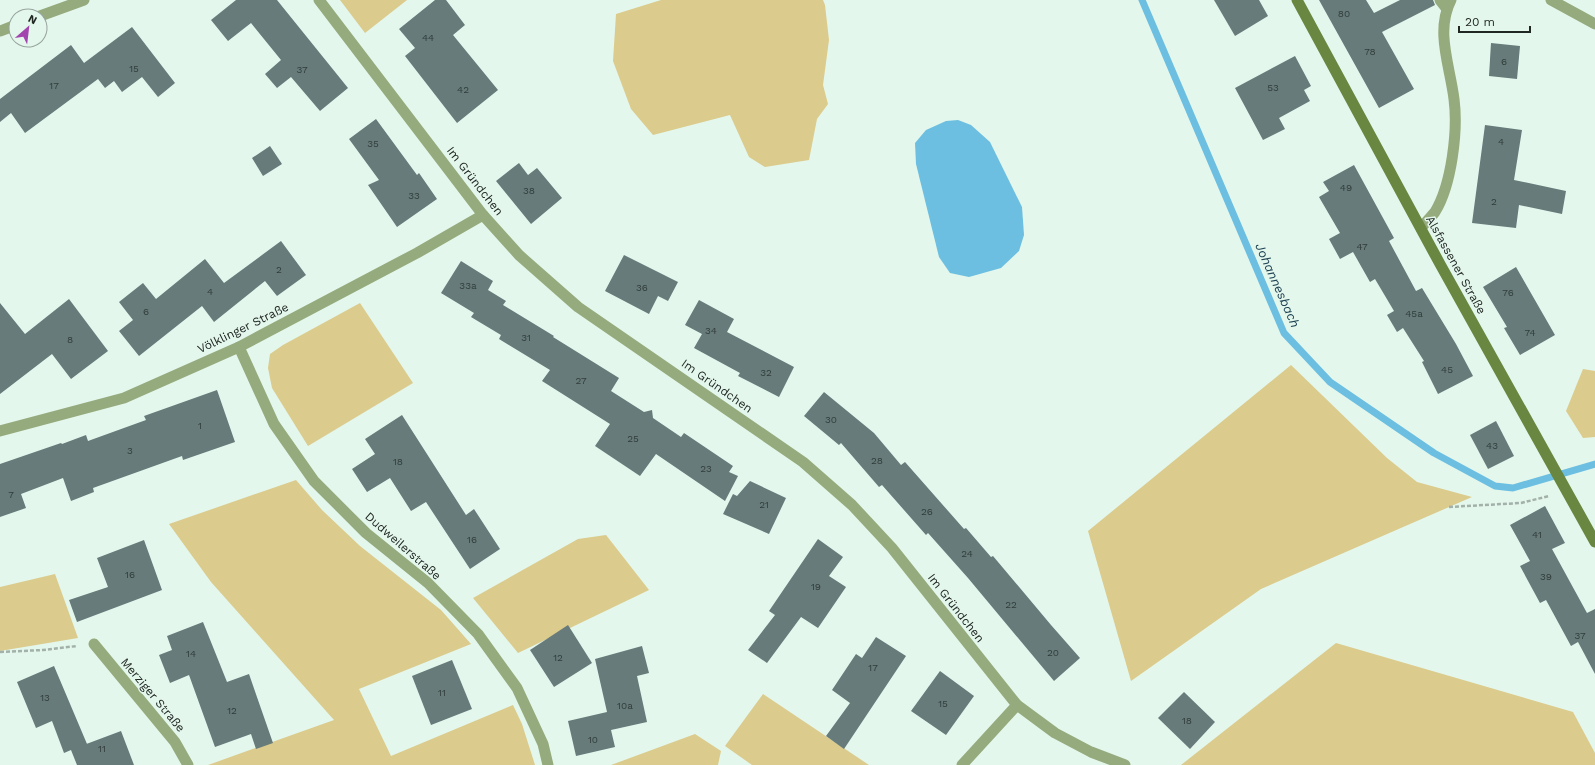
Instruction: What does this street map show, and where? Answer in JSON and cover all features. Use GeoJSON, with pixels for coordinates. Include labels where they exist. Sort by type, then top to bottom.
{"type":"FeatureCollection","features":[{"type":"Feature","properties":{"kind":"main road","name":"Alsfassener Straße"},"geometry":{"type":"LineString","coordinates":[[1297,0],[1595,542]]}},
{"type":"Feature","properties":{"kind":"street"},"geometry":{"type":"LineString","coordinates":[[48,13],[84,0]]}},
{"type":"Feature","properties":{"kind":"street","name":"Im Gründchen"},"geometry":{"type":"LineString","coordinates":[[319,0],[483,215],[519,255],[578,307],[803,462],[852,505],[892,548],[1017,705],[1055,733],[1091,752],[1125,765]]}},
{"type":"Feature","properties":{"kind":"street"},"geometry":{"type":"LineString","coordinates":[[1551,0],[1595,24]]}},
{"type":"Feature","properties":{"kind":"street"},"geometry":{"type":"LineString","coordinates":[[1421,228],[1435,212],[1446,188],[1455,139],[1454,100],[1443,35],[1446,3]]}},
{"type":"Feature","properties":{"kind":"street","name":"Völklinger Straße"},"geometry":{"type":"LineString","coordinates":[[0,431],[124,398],[239,346],[417,253],[483,215]]}},
{"type":"Feature","properties":{"kind":"street","name":"Dudweilerstraße"},"geometry":{"type":"LineString","coordinates":[[239,346],[274,424],[314,481],[366,533],[428,584],[478,634],[517,688],[543,744],[548,765]]}},
{"type":"Feature","properties":{"kind":"street","name":"Merziger Straße"},"geometry":{"type":"LineString","coordinates":[[94,644],[175,742],[188,765]]}},
{"type":"Feature","properties":{"kind":"street"},"geometry":{"type":"LineString","coordinates":[[962,765],[1017,705]]}},
{"type":"Feature","properties":{"kind":"path"},"geometry":{"type":"LineString","coordinates":[[1449,507],[1521,503],[1567,492]]}},
{"type":"Feature","properties":{"kind":"path"},"geometry":{"type":"LineString","coordinates":[[0,652],[43,650],[94,644]]}},
{"type":"Feature","properties":{"kind":"shaded area"},"geometry":{"type":"Polygon","coordinates":[[[340,0],[407,0],[365,33],[340,0]]]}},
{"type":"Feature","properties":{"kind":"shaded area"},"geometry":{"type":"Polygon","coordinates":[[[661,0],[823,0],[825,5],[829,40],[823,85],[828,104],[817,119],[809,160],[765,167],[749,157],[730,115],[653,135],[631,109],[613,61],[616,14],[661,0]]]}},
{"type":"Feature","properties":{"kind":"shaded area"},"geometry":{"type":"Polygon","coordinates":[[[360,303],[413,383],[308,446],[272,388],[268,368],[270,354],[283,345],[360,303]]]}},
{"type":"Feature","properties":{"kind":"shaded area"},"geometry":{"type":"Polygon","coordinates":[[[1291,365],[1387,458],[1417,482],[1472,497],[1261,589],[1131,681],[1088,531],[1291,365]]]}},
{"type":"Feature","properties":{"kind":"shaded area"},"geometry":{"type":"Polygon","coordinates":[[[1583,369],[1595,371],[1595,437],[1583,438],[1566,411],[1583,369]]]}},
{"type":"Feature","properties":{"kind":"shaded area"},"geometry":{"type":"Polygon","coordinates":[[[296,480],[322,510],[360,546],[441,610],[471,644],[359,689],[391,756],[513,705],[522,724],[535,765],[208,765],[334,720],[211,582],[169,524],[296,480]]]}},
{"type":"Feature","properties":{"kind":"shaded area"},"geometry":{"type":"Polygon","coordinates":[[[606,535],[649,590],[518,653],[473,598],[578,539],[606,535]]]}},
{"type":"Feature","properties":{"kind":"shaded area"},"geometry":{"type":"Polygon","coordinates":[[[55,574],[78,638],[0,651],[0,587],[55,574]]]}},
{"type":"Feature","properties":{"kind":"shaded area"},"geometry":{"type":"Polygon","coordinates":[[[1336,643],[1573,712],[1595,753],[1595,765],[1181,765],[1336,643]]]}},
{"type":"Feature","properties":{"kind":"shaded area"},"geometry":{"type":"Polygon","coordinates":[[[763,694],[869,765],[752,765],[725,746],[763,694]]]}},
{"type":"Feature","properties":{"kind":"shaded area"},"geometry":{"type":"Polygon","coordinates":[[[695,734],[721,751],[718,765],[611,765],[695,734]]]}},
{"type":"Feature","properties":{"kind":"water"},"geometry":{"type":"Polygon","coordinates":[[[958,120],[971,125],[990,142],[1022,207],[1024,235],[1019,251],[1001,268],[969,277],[950,273],[939,257],[916,164],[915,143],[926,130],[946,121],[958,120]]]}},
{"type":"Feature","properties":{"kind":"building"},"geometry":{"type":"Polygon","coordinates":[[[236,0],[277,0],[348,88],[320,111],[291,77],[277,88],[265,74],[281,60],[251,23],[228,41],[211,20],[236,0]]]}},
{"type":"Feature","properties":{"kind":"building"},"geometry":{"type":"Polygon","coordinates":[[[435,0],[446,0],[465,25],[453,35],[498,90],[457,123],[405,56],[415,48],[399,29],[435,0]]]}},
{"type":"Feature","properties":{"kind":"building"},"geometry":{"type":"Polygon","coordinates":[[[1214,0],[1259,0],[1268,16],[1235,36],[1214,0]]]}},
{"type":"Feature","properties":{"kind":"building"},"geometry":{"type":"Polygon","coordinates":[[[1319,0],[1366,0],[1374,13],[1400,0],[1433,0],[1435,5],[1382,32],[1414,89],[1379,108],[1319,0]]]}},
{"type":"Feature","properties":{"kind":"building"},"geometry":{"type":"Polygon","coordinates":[[[132,27],[175,83],[158,97],[142,77],[122,92],[114,81],[105,88],[98,79],[25,133],[11,113],[0,122],[0,99],[71,45],[84,63],[132,27]]]}},
{"type":"Feature","properties":{"kind":"building"},"geometry":{"type":"Polygon","coordinates":[[[1491,43],[1520,46],[1517,79],[1489,76],[1491,43]]]}},
{"type":"Feature","properties":{"kind":"building"},"geometry":{"type":"Polygon","coordinates":[[[1295,56],[1311,86],[1304,90],[1310,101],[1279,118],[1285,129],[1263,140],[1235,88],[1295,56]]]}},
{"type":"Feature","properties":{"kind":"building"},"geometry":{"type":"Polygon","coordinates":[[[376,119],[417,175],[419,173],[437,199],[397,227],[368,185],[379,180],[349,139],[376,119]]]}},
{"type":"Feature","properties":{"kind":"building"},"geometry":{"type":"Polygon","coordinates":[[[1485,125],[1522,130],[1514,180],[1566,191],[1562,214],[1519,205],[1516,228],[1472,223],[1485,125]]]}},
{"type":"Feature","properties":{"kind":"building"},"geometry":{"type":"Polygon","coordinates":[[[270,146],[282,164],[263,176],[252,158],[270,146]]]}},
{"type":"Feature","properties":{"kind":"building"},"geometry":{"type":"Polygon","coordinates":[[[519,163],[528,175],[537,168],[562,198],[531,224],[496,181],[519,163]]]}},
{"type":"Feature","properties":{"kind":"building"},"geometry":{"type":"Polygon","coordinates":[[[1354,165],[1394,238],[1389,241],[1416,291],[1422,288],[1456,344],[1473,376],[1438,394],[1422,362],[1424,361],[1403,328],[1397,332],[1387,315],[1394,311],[1375,279],[1370,282],[1353,252],[1340,259],[1329,239],[1340,233],[1319,197],[1329,191],[1323,182],[1354,165]]]}},
{"type":"Feature","properties":{"kind":"building"},"geometry":{"type":"Polygon","coordinates":[[[281,241],[306,275],[277,296],[265,281],[214,322],[202,306],[139,356],[119,331],[133,320],[119,302],[143,283],[156,299],[205,259],[224,283],[281,241]]]}},
{"type":"Feature","properties":{"kind":"building"},"geometry":{"type":"Polygon","coordinates":[[[624,255],[678,282],[668,301],[658,296],[649,314],[605,291],[624,255]]]}},
{"type":"Feature","properties":{"kind":"building"},"geometry":{"type":"Polygon","coordinates":[[[461,261],[493,281],[488,290],[506,301],[503,305],[619,378],[611,391],[644,412],[652,410],[653,418],[681,437],[684,433],[733,466],[729,472],[738,476],[725,501],[656,454],[640,476],[595,446],[610,424],[542,381],[550,370],[499,339],[501,335],[471,317],[474,313],[441,293],[461,261]]]}},
{"type":"Feature","properties":{"kind":"building"},"geometry":{"type":"Polygon","coordinates":[[[1516,267],[1555,335],[1520,355],[1504,328],[1507,327],[1483,287],[1516,267]]]}},
{"type":"Feature","properties":{"kind":"building"},"geometry":{"type":"Polygon","coordinates":[[[69,299],[108,351],[71,379],[52,354],[0,394],[0,303],[25,334],[69,299]]]}},
{"type":"Feature","properties":{"kind":"building"},"geometry":{"type":"Polygon","coordinates":[[[699,300],[734,319],[727,332],[794,367],[779,397],[738,376],[740,373],[694,348],[702,334],[685,325],[699,300]]]}},
{"type":"Feature","properties":{"kind":"building"},"geometry":{"type":"Polygon","coordinates":[[[217,390],[235,442],[183,460],[182,456],[93,488],[94,492],[71,501],[63,478],[21,494],[26,508],[0,517],[0,464],[86,435],[88,441],[146,420],[144,416],[217,390]]]}},
{"type":"Feature","properties":{"kind":"building"},"geometry":{"type":"Polygon","coordinates":[[[824,392],[874,433],[901,465],[905,462],[964,529],[966,528],[991,557],[993,556],[1080,658],[1054,681],[968,578],[928,533],[926,535],[882,485],[879,487],[841,443],[839,445],[804,416],[824,392]]]}},
{"type":"Feature","properties":{"kind":"building"},"geometry":{"type":"Polygon","coordinates":[[[402,415],[466,515],[474,509],[500,549],[470,569],[426,502],[411,511],[390,478],[367,492],[352,469],[375,454],[365,439],[402,415]]]}},
{"type":"Feature","properties":{"kind":"building"},"geometry":{"type":"Polygon","coordinates":[[[1496,421],[1514,456],[1488,469],[1470,435],[1496,421]]]}},
{"type":"Feature","properties":{"kind":"building"},"geometry":{"type":"Polygon","coordinates":[[[750,481],[786,498],[769,534],[723,514],[733,494],[737,496],[750,481]]]}},
{"type":"Feature","properties":{"kind":"building"},"geometry":{"type":"Polygon","coordinates":[[[1545,506],[1565,543],[1552,549],[1587,613],[1595,609],[1595,674],[1578,642],[1571,646],[1546,600],[1540,603],[1520,566],[1530,561],[1510,525],[1545,506]]]}},
{"type":"Feature","properties":{"kind":"building"},"geometry":{"type":"Polygon","coordinates":[[[818,539],[843,557],[829,576],[846,587],[818,628],[801,617],[767,663],[748,650],[775,615],[769,611],[818,539]]]}},
{"type":"Feature","properties":{"kind":"building"},"geometry":{"type":"Polygon","coordinates":[[[144,540],[162,590],[77,622],[69,600],[108,587],[97,558],[144,540]]]}},
{"type":"Feature","properties":{"kind":"building"},"geometry":{"type":"Polygon","coordinates":[[[203,622],[227,682],[249,674],[273,743],[256,749],[251,734],[215,747],[189,675],[170,683],[159,655],[172,650],[167,636],[203,622]]]}},
{"type":"Feature","properties":{"kind":"building"},"geometry":{"type":"Polygon","coordinates":[[[568,625],[592,663],[554,687],[530,650],[568,625]]]}},
{"type":"Feature","properties":{"kind":"building"},"geometry":{"type":"Polygon","coordinates":[[[876,637],[906,656],[844,749],[826,736],[850,703],[832,690],[856,654],[862,658],[876,637]]]}},
{"type":"Feature","properties":{"kind":"building"},"geometry":{"type":"Polygon","coordinates":[[[642,646],[649,673],[637,676],[647,722],[611,730],[615,747],[576,756],[568,721],[607,712],[595,659],[642,646]]]}},
{"type":"Feature","properties":{"kind":"building"},"geometry":{"type":"Polygon","coordinates":[[[452,660],[472,709],[431,725],[412,676],[452,660]]]}},
{"type":"Feature","properties":{"kind":"building"},"geometry":{"type":"Polygon","coordinates":[[[54,666],[87,744],[121,731],[134,765],[77,765],[71,750],[64,753],[52,721],[36,728],[17,682],[54,666]]]}},
{"type":"Feature","properties":{"kind":"building"},"geometry":{"type":"Polygon","coordinates":[[[940,671],[974,696],[946,735],[911,711],[940,671]]]}},
{"type":"Feature","properties":{"kind":"building"},"geometry":{"type":"Polygon","coordinates":[[[1184,692],[1215,722],[1190,749],[1158,718],[1184,692]]]}},
{"type":"Feature","properties":{"kind":"waterway","name":"Johannesbach"},"geometry":{"type":"LineString","coordinates":[[1142,0],[1284,333],[1330,382],[1434,453],[1495,486],[1513,488],[1595,464]]}}]}
